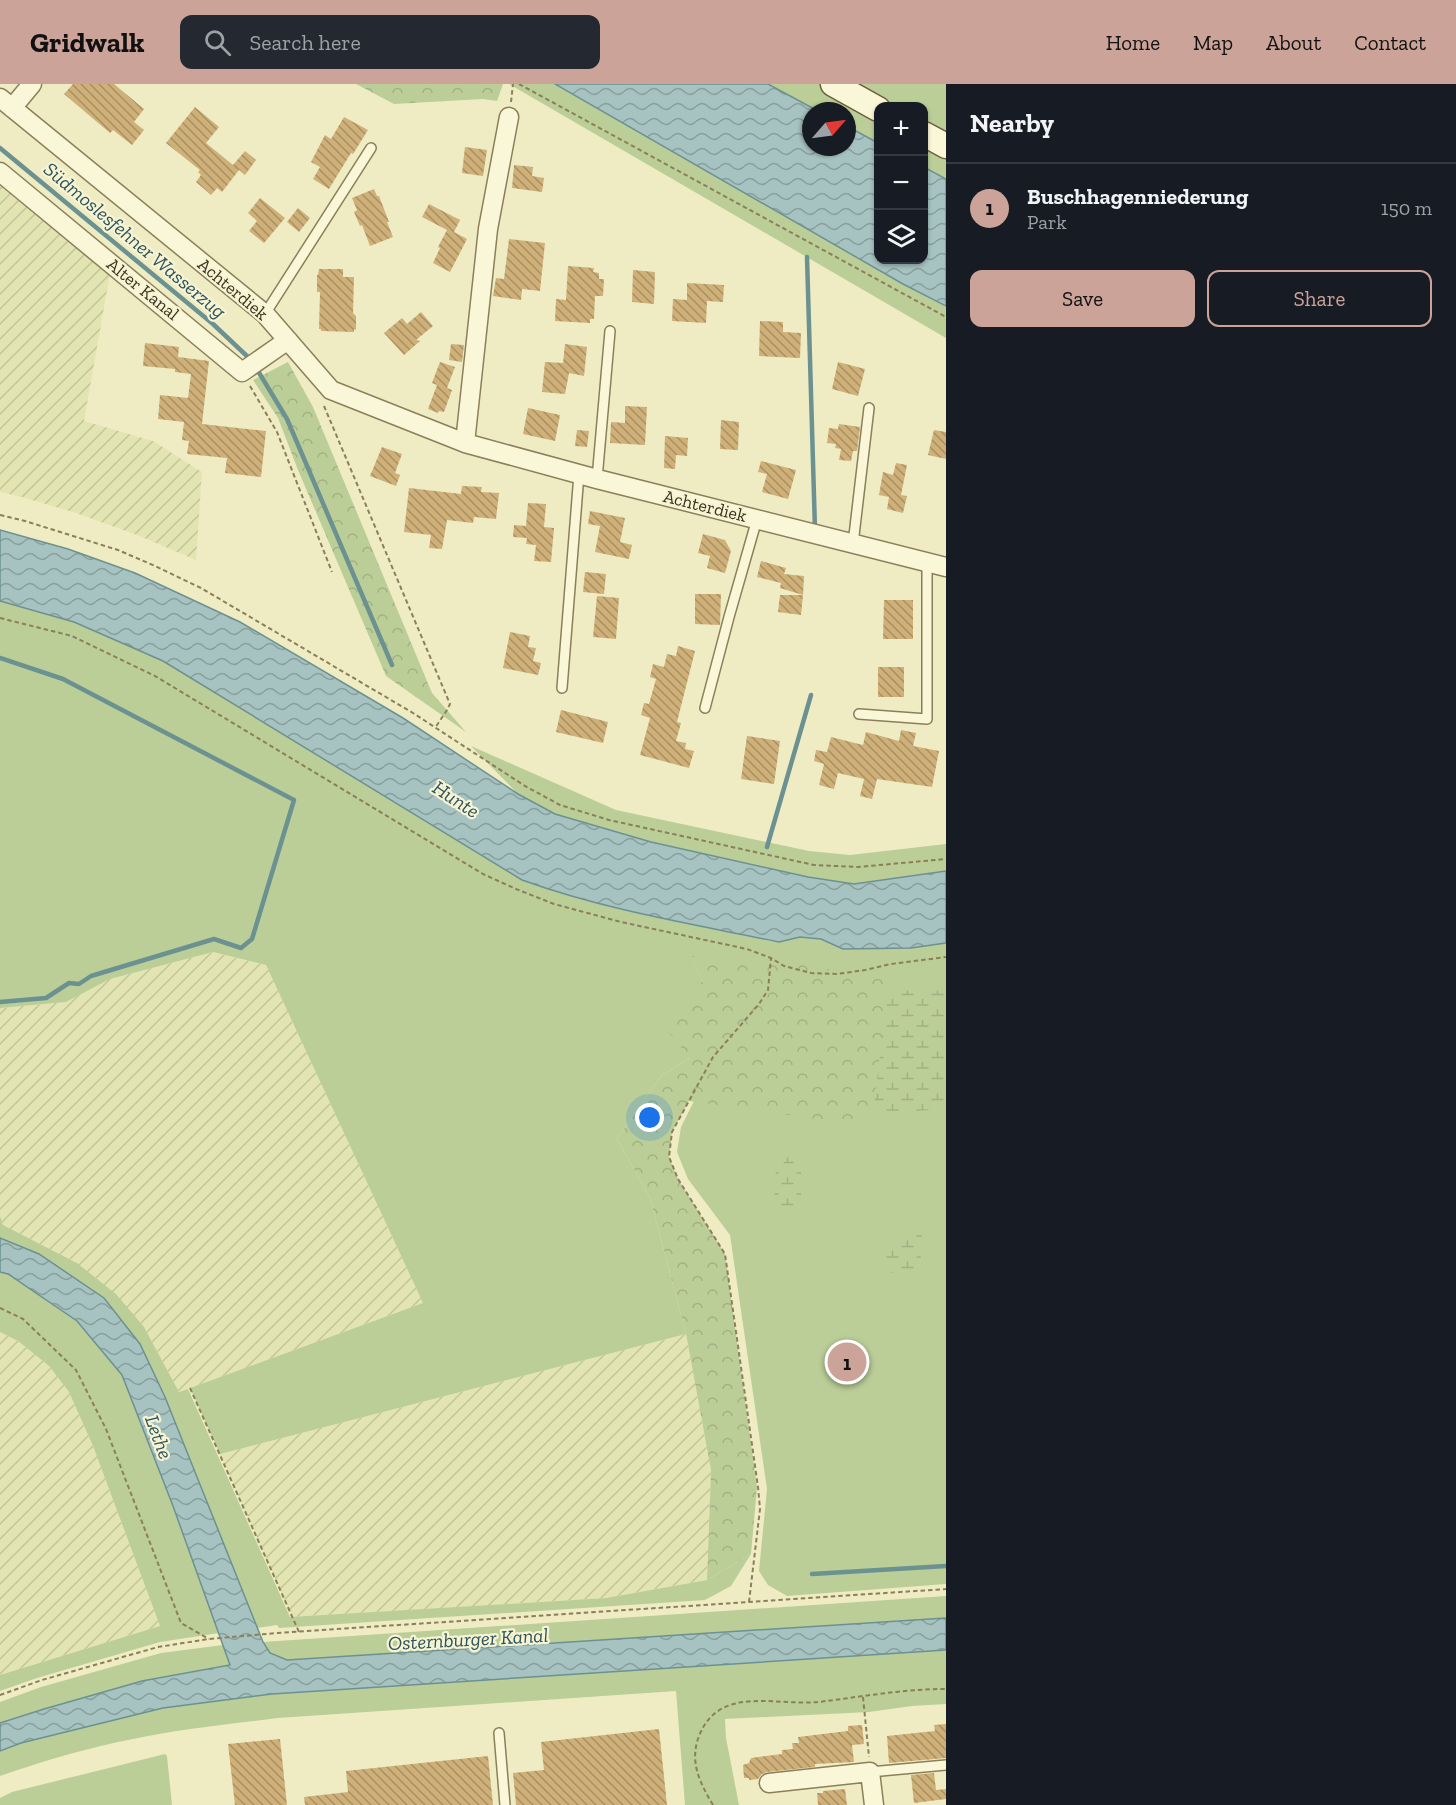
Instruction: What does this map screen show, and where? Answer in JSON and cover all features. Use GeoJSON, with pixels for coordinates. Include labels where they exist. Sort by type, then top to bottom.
{"type":"FeatureCollection","features":[{"type":"Feature","properties":{"kind":"street","name":"Achterdiek"},"geometry":{"type":"LineString","coordinates":[[32,84],[6,103],[265,314],[332,390],[465,443],[946,567]]}},
{"type":"Feature","properties":{"kind":"street"},"geometry":{"type":"LineString","coordinates":[[833,84],[874,106]]}},
{"type":"Feature","properties":{"kind":"street"},"geometry":{"type":"LineString","coordinates":[[465,443],[488,229],[509,117]]}},
{"type":"Feature","properties":{"kind":"street"},"geometry":{"type":"LineString","coordinates":[[928,136],[946,146]]}},
{"type":"Feature","properties":{"kind":"street","name":"Alter Kanal"},"geometry":{"type":"LineString","coordinates":[[0,172],[242,372]]}},
{"type":"Feature","properties":{"kind":"street"},"geometry":{"type":"LineString","coordinates":[[242,372],[288,340]]}},
{"type":"Feature","properties":{"kind":"street"},"geometry":{"type":"LineString","coordinates":[[769,1783],[870,1772],[874,1805]]}},
{"type":"Feature","properties":{"kind":"lane"},"geometry":{"type":"LineString","coordinates":[[265,314],[371,148]]}},
{"type":"Feature","properties":{"kind":"lane"},"geometry":{"type":"LineString","coordinates":[[562,688],[588,476],[610,331]]}},
{"type":"Feature","properties":{"kind":"lane"},"geometry":{"type":"LineString","coordinates":[[853,544],[868,408]]}},
{"type":"Feature","properties":{"kind":"lane"},"geometry":{"type":"LineString","coordinates":[[705,708],[757,519]]}},
{"type":"Feature","properties":{"kind":"lane"},"geometry":{"type":"LineString","coordinates":[[859,714],[927,719],[927,562]]}},
{"type":"Feature","properties":{"kind":"lane"},"geometry":{"type":"LineString","coordinates":[[499,1733],[505,1805]]}},
{"type":"Feature","properties":{"kind":"lane"},"geometry":{"type":"LineString","coordinates":[[870,1772],[946,1765]]}},
{"type":"Feature","properties":{"kind":"path"},"geometry":{"type":"LineString","coordinates":[[519,84],[946,316]]}},
{"type":"Feature","properties":{"kind":"path"},"geometry":{"type":"LineString","coordinates":[[242,372],[277,432],[332,572]]}},
{"type":"Feature","properties":{"kind":"path"},"geometry":{"type":"LineString","coordinates":[[332,390],[324,405],[450,704],[435,728]]}},
{"type":"Feature","properties":{"kind":"path"},"geometry":{"type":"LineString","coordinates":[[0,515],[118,550],[155,566],[239,609],[412,713],[525,786],[560,804],[609,820],[814,866],[858,867],[946,858]]}},
{"type":"Feature","properties":{"kind":"path"},"geometry":{"type":"LineString","coordinates":[[0,618],[72,636],[155,676],[483,874],[516,890],[621,922],[747,949],[771,958],[784,966],[811,973],[837,974],[946,957]]}},
{"type":"Feature","properties":{"kind":"path"},"geometry":{"type":"LineString","coordinates":[[749,1602],[760,1509],[725,1254],[678,1179],[669,1157],[672,1132],[713,1057],[759,1004],[768,990],[771,958]]}},
{"type":"Feature","properties":{"kind":"path"},"geometry":{"type":"LineString","coordinates":[[0,1308],[23,1319],[76,1370],[106,1429],[181,1623],[209,1639]]}},
{"type":"Feature","properties":{"kind":"path"},"geometry":{"type":"LineString","coordinates":[[190,1388],[299,1632]]}},
{"type":"Feature","properties":{"kind":"path"},"geometry":{"type":"LineString","coordinates":[[0,1695],[42,1680],[158,1647],[209,1639],[946,1589]]}},
{"type":"Feature","properties":{"kind":"path"},"geometry":{"type":"LineString","coordinates":[[713,1805],[697,1774],[695,1751],[705,1723],[716,1711],[733,1703],[807,1703],[901,1691],[946,1689]]}},
{"type":"Feature","properties":{"kind":"path"},"geometry":{"type":"LineString","coordinates":[[863,1697],[870,1772]]}},
{"type":"Feature","properties":{"kind":"green space"},"geometry":{"type":"Polygon","coordinates":[[[356,84],[503,84],[497,101],[483,99],[394,104],[356,84]]]}},
{"type":"Feature","properties":{"kind":"green space"},"geometry":{"type":"Polygon","coordinates":[[[509,84],[555,84],[903,284],[946,306],[946,338],[509,84]]]}},
{"type":"Feature","properties":{"kind":"green space"},"geometry":{"type":"Polygon","coordinates":[[[768,84],[946,84],[946,179],[928,169],[928,102],[874,102],[874,141],[856,131],[856,102],[802,102],[768,84]]]}},
{"type":"Feature","properties":{"kind":"green space"},"geometry":{"type":"Polygon","coordinates":[[[0,177],[111,268],[84,421],[153,441],[202,472],[196,560],[76,513],[0,492],[0,177]]]}},
{"type":"Feature","properties":{"kind":"green space"},"geometry":{"type":"Polygon","coordinates":[[[288,362],[313,407],[432,693],[466,732],[386,676],[278,418],[253,380],[288,362]]]}},
{"type":"Feature","properties":{"kind":"green space"},"geometry":{"type":"Polygon","coordinates":[[[0,601],[74,622],[163,661],[522,880],[617,908],[778,942],[800,937],[821,939],[843,949],[911,948],[946,943],[946,1584],[787,1596],[768,1585],[759,1571],[767,1489],[730,1235],[688,1179],[677,1152],[681,1127],[694,1101],[769,1001],[691,957],[703,981],[690,1058],[661,1076],[617,1139],[650,1198],[686,1334],[220,1454],[190,1388],[423,1303],[266,965],[213,952],[110,979],[66,1002],[0,1008],[0,601]]]}},
{"type":"Feature","properties":{"kind":"green space"},"geometry":{"type":"Polygon","coordinates":[[[471,746],[616,810],[809,851],[850,855],[946,844],[946,871],[854,884],[808,877],[651,842],[555,814],[518,794],[471,746]]]}},
{"type":"Feature","properties":{"kind":"green space"},"geometry":{"type":"Polygon","coordinates":[[[213,952],[266,965],[423,1303],[179,1392],[144,1327],[77,1263],[3,1225],[0,1216],[0,1008],[66,1002],[110,979],[213,952]]]}},
{"type":"Feature","properties":{"kind":"green space"},"geometry":{"type":"Polygon","coordinates":[[[690,956],[790,961],[857,975],[890,974],[873,1114],[846,1123],[689,1101],[672,1132],[669,1157],[678,1179],[725,1254],[757,1487],[751,1554],[707,1580],[711,1470],[686,1334],[650,1198],[617,1139],[661,1076],[690,1058],[662,1024],[703,981],[690,956]]]}},
{"type":"Feature","properties":{"kind":"green space"},"geometry":{"type":"Polygon","coordinates":[[[888,989],[930,992],[946,989],[946,1109],[873,1114],[888,989]]]}},
{"type":"Feature","properties":{"kind":"green space"},"geometry":{"type":"Polygon","coordinates":[[[794,1149],[801,1170],[801,1196],[788,1212],[774,1202],[775,1174],[794,1149]]]}},
{"type":"Feature","properties":{"kind":"green space"},"geometry":{"type":"Polygon","coordinates":[[[0,1216],[3,1225],[77,1263],[116,1294],[144,1327],[179,1392],[188,1389],[290,1617],[606,1598],[707,1580],[751,1554],[731,1586],[705,1600],[257,1628],[165,1397],[140,1344],[39,1254],[0,1238],[0,1216]]]}},
{"type":"Feature","properties":{"kind":"green space"},"geometry":{"type":"Polygon","coordinates":[[[922,1234],[920,1272],[885,1273],[887,1238],[922,1234]]]}},
{"type":"Feature","properties":{"kind":"green space"},"geometry":{"type":"Polygon","coordinates":[[[0,1272],[8,1274],[78,1321],[122,1375],[219,1633],[160,1642],[0,1691],[0,1675],[160,1626],[93,1446],[69,1392],[49,1366],[18,1341],[0,1332],[0,1272]]]}},
{"type":"Feature","properties":{"kind":"green space"},"geometry":{"type":"Polygon","coordinates":[[[0,1332],[18,1341],[49,1366],[69,1392],[93,1446],[160,1626],[0,1675],[0,1332]]]}},
{"type":"Feature","properties":{"kind":"green space"},"geometry":{"type":"Polygon","coordinates":[[[686,1334],[711,1470],[707,1580],[606,1598],[292,1617],[220,1454],[686,1334]]]}},
{"type":"Feature","properties":{"kind":"green space"},"geometry":{"type":"Polygon","coordinates":[[[946,1596],[946,1618],[287,1660],[270,1653],[263,1642],[946,1596]]]}},
{"type":"Feature","properties":{"kind":"green space"},"geometry":{"type":"Polygon","coordinates":[[[223,1645],[230,1666],[142,1681],[0,1723],[0,1702],[41,1687],[161,1653],[223,1645]]]}},
{"type":"Feature","properties":{"kind":"green space"},"geometry":{"type":"Polygon","coordinates":[[[946,1650],[946,1704],[869,1712],[725,1719],[726,1738],[739,1805],[685,1805],[676,1691],[278,1718],[169,1732],[116,1743],[65,1755],[0,1776],[0,1751],[21,1743],[163,1708],[272,1694],[946,1650]]]}},
{"type":"Feature","properties":{"kind":"green space"},"geometry":{"type":"Polygon","coordinates":[[[165,1754],[172,1805],[0,1805],[0,1798],[12,1792],[165,1754]]]}},
{"type":"Feature","properties":{"kind":"water"},"geometry":{"type":"Polygon","coordinates":[[[555,84],[768,84],[802,102],[802,156],[856,156],[856,131],[874,141],[874,264],[928,264],[928,169],[946,179],[946,306],[903,284],[555,84]]]}},
{"type":"Feature","properties":{"kind":"water","name":"Hunte"},"geometry":{"type":"Polygon","coordinates":[[[0,530],[68,549],[135,573],[240,622],[403,718],[518,794],[555,814],[651,842],[808,877],[854,884],[946,871],[946,943],[911,948],[843,949],[821,939],[800,937],[779,942],[617,908],[522,880],[163,661],[74,622],[0,601],[0,530]]]}},
{"type":"Feature","properties":{"kind":"water","name":"Lethe"},"geometry":{"type":"Polygon","coordinates":[[[0,1238],[39,1254],[104,1298],[140,1344],[165,1397],[263,1642],[270,1653],[287,1660],[946,1618],[946,1650],[272,1694],[163,1708],[21,1743],[0,1751],[0,1723],[142,1681],[230,1665],[173,1506],[122,1375],[77,1321],[8,1274],[0,1272],[0,1238]]]}},
{"type":"Feature","properties":{"kind":"building"},"geometry":{"type":"Polygon","coordinates":[[[73,84],[114,84],[144,109],[134,122],[144,130],[132,145],[113,130],[110,133],[64,94],[73,84]]]}},
{"type":"Feature","properties":{"kind":"building"},"geometry":{"type":"Polygon","coordinates":[[[195,107],[219,127],[206,143],[233,165],[245,151],[256,160],[245,175],[239,170],[222,192],[217,188],[211,195],[196,182],[201,175],[198,172],[200,170],[166,143],[195,107]]]}},
{"type":"Feature","properties":{"kind":"building"},"geometry":{"type":"Polygon","coordinates":[[[344,117],[368,130],[329,189],[313,179],[320,167],[311,162],[325,135],[331,139],[344,117]]]}},
{"type":"Feature","properties":{"kind":"building"},"geometry":{"type":"Polygon","coordinates":[[[465,147],[487,150],[483,176],[462,173],[465,147]]]}},
{"type":"Feature","properties":{"kind":"building"},"geometry":{"type":"Polygon","coordinates":[[[514,165],[533,167],[532,176],[544,178],[542,192],[512,188],[514,165]]]}},
{"type":"Feature","properties":{"kind":"building"},"geometry":{"type":"Polygon","coordinates":[[[374,189],[379,196],[393,237],[370,246],[354,212],[357,210],[352,198],[374,189]]]}},
{"type":"Feature","properties":{"kind":"building"},"geometry":{"type":"Polygon","coordinates":[[[260,198],[285,218],[264,243],[249,231],[257,221],[248,213],[260,198]]]}},
{"type":"Feature","properties":{"kind":"building"},"geometry":{"type":"Polygon","coordinates":[[[429,204],[460,220],[454,232],[467,239],[450,272],[433,263],[447,230],[422,217],[429,204]]]}},
{"type":"Feature","properties":{"kind":"building"},"geometry":{"type":"Polygon","coordinates":[[[298,208],[310,218],[299,232],[287,222],[298,208]]]}},
{"type":"Feature","properties":{"kind":"building"},"geometry":{"type":"Polygon","coordinates":[[[509,239],[545,243],[540,291],[522,289],[521,300],[493,296],[496,278],[504,279],[509,239]]]}},
{"type":"Feature","properties":{"kind":"building"},"geometry":{"type":"Polygon","coordinates":[[[568,266],[594,268],[593,272],[599,273],[599,279],[604,279],[603,296],[595,296],[594,319],[590,319],[590,323],[555,321],[556,299],[566,300],[568,266]]]}},
{"type":"Feature","properties":{"kind":"building"},"geometry":{"type":"Polygon","coordinates":[[[319,269],[343,269],[343,277],[354,277],[353,313],[356,316],[356,330],[354,329],[354,332],[321,331],[319,329],[320,292],[317,292],[317,275],[319,269]]]}},
{"type":"Feature","properties":{"kind":"building"},"geometry":{"type":"Polygon","coordinates":[[[633,270],[655,272],[654,304],[632,302],[633,270]]]}},
{"type":"Feature","properties":{"kind":"building"},"geometry":{"type":"Polygon","coordinates":[[[687,283],[724,285],[723,302],[707,301],[706,323],[672,321],[673,299],[687,300],[687,283]]]}},
{"type":"Feature","properties":{"kind":"building"},"geometry":{"type":"Polygon","coordinates":[[[421,312],[433,326],[416,340],[420,341],[404,355],[384,333],[402,318],[407,324],[421,312]]]}},
{"type":"Feature","properties":{"kind":"building"},"geometry":{"type":"Polygon","coordinates":[[[760,321],[783,322],[783,332],[801,333],[800,358],[759,356],[760,321]]]}},
{"type":"Feature","properties":{"kind":"building"},"geometry":{"type":"Polygon","coordinates":[[[145,343],[179,347],[178,357],[209,361],[202,424],[266,431],[261,477],[225,473],[227,458],[187,454],[189,441],[182,440],[184,422],[158,419],[160,395],[188,398],[191,374],[175,372],[175,369],[143,366],[145,343]]]}},
{"type":"Feature","properties":{"kind":"building"},"geometry":{"type":"Polygon","coordinates":[[[451,344],[464,345],[462,362],[449,360],[451,344]]]}},
{"type":"Feature","properties":{"kind":"building"},"geometry":{"type":"Polygon","coordinates":[[[565,344],[587,347],[584,376],[569,373],[565,394],[542,392],[545,362],[563,363],[565,344]]]}},
{"type":"Feature","properties":{"kind":"building"},"geometry":{"type":"Polygon","coordinates":[[[440,362],[455,367],[447,388],[452,390],[444,412],[439,411],[438,413],[428,409],[437,385],[432,383],[440,362]]]}},
{"type":"Feature","properties":{"kind":"building"},"geometry":{"type":"Polygon","coordinates":[[[838,362],[865,369],[858,396],[832,389],[838,362]]]}},
{"type":"Feature","properties":{"kind":"building"},"geometry":{"type":"Polygon","coordinates":[[[625,406],[647,407],[645,445],[610,443],[611,422],[625,423],[625,406]]]}},
{"type":"Feature","properties":{"kind":"building"},"geometry":{"type":"Polygon","coordinates":[[[528,408],[560,415],[555,441],[523,434],[528,408]]]}},
{"type":"Feature","properties":{"kind":"building"},"geometry":{"type":"Polygon","coordinates":[[[721,420],[739,422],[738,450],[720,449],[721,420]]]}},
{"type":"Feature","properties":{"kind":"building"},"geometry":{"type":"Polygon","coordinates":[[[839,424],[860,427],[857,451],[853,451],[851,461],[839,460],[841,449],[835,448],[836,444],[827,443],[829,428],[838,429],[839,424]]]}},
{"type":"Feature","properties":{"kind":"building"},"geometry":{"type":"Polygon","coordinates":[[[577,430],[589,431],[587,447],[575,446],[577,430]]]}},
{"type":"Feature","properties":{"kind":"building"},"geometry":{"type":"Polygon","coordinates":[[[934,430],[946,432],[946,459],[928,455],[934,430]]]}},
{"type":"Feature","properties":{"kind":"building"},"geometry":{"type":"Polygon","coordinates":[[[665,436],[688,438],[687,456],[676,455],[675,469],[664,468],[665,436]]]}},
{"type":"Feature","properties":{"kind":"building"},"geometry":{"type":"Polygon","coordinates":[[[382,447],[402,454],[395,473],[400,475],[396,486],[370,476],[382,447]]]}},
{"type":"Feature","properties":{"kind":"building"},"geometry":{"type":"Polygon","coordinates":[[[761,461],[796,470],[788,499],[762,492],[767,474],[758,472],[761,461]]]}},
{"type":"Feature","properties":{"kind":"building"},"geometry":{"type":"Polygon","coordinates":[[[896,463],[907,465],[901,495],[907,496],[903,513],[887,509],[889,497],[879,495],[883,472],[893,475],[896,463]]]}},
{"type":"Feature","properties":{"kind":"building"},"geometry":{"type":"Polygon","coordinates":[[[462,486],[482,487],[481,492],[499,493],[496,519],[474,517],[473,523],[447,520],[442,549],[429,548],[431,535],[404,532],[409,488],[461,494],[462,486]]]}},
{"type":"Feature","properties":{"kind":"building"},"geometry":{"type":"Polygon","coordinates":[[[528,503],[546,504],[544,527],[554,528],[551,562],[534,561],[536,545],[526,544],[527,538],[513,537],[514,525],[526,526],[528,503]]]}},
{"type":"Feature","properties":{"kind":"building"},"geometry":{"type":"Polygon","coordinates":[[[590,511],[625,518],[620,542],[632,545],[629,559],[595,552],[600,526],[588,524],[590,511]]]}},
{"type":"Feature","properties":{"kind":"building"},"geometry":{"type":"Polygon","coordinates":[[[703,534],[725,540],[731,551],[725,573],[707,568],[710,556],[698,553],[703,534]]]}},
{"type":"Feature","properties":{"kind":"building"},"geometry":{"type":"Polygon","coordinates":[[[761,561],[786,568],[784,574],[804,576],[803,595],[780,588],[781,583],[757,577],[761,561]]]}},
{"type":"Feature","properties":{"kind":"building"},"geometry":{"type":"Polygon","coordinates":[[[585,572],[606,574],[604,594],[583,592],[585,572]]]}},
{"type":"Feature","properties":{"kind":"building"},"geometry":{"type":"Polygon","coordinates":[[[695,594],[721,594],[720,625],[695,624],[695,594]]]}},
{"type":"Feature","properties":{"kind":"building"},"geometry":{"type":"Polygon","coordinates":[[[780,595],[803,595],[801,615],[778,612],[780,595]]]}},
{"type":"Feature","properties":{"kind":"building"},"geometry":{"type":"Polygon","coordinates":[[[597,596],[619,598],[616,639],[593,637],[597,596]]]}},
{"type":"Feature","properties":{"kind":"building"},"geometry":{"type":"Polygon","coordinates":[[[884,600],[913,600],[913,639],[883,639],[884,600]]]}},
{"type":"Feature","properties":{"kind":"building"},"geometry":{"type":"Polygon","coordinates":[[[510,632],[530,636],[528,647],[536,648],[533,661],[541,663],[538,675],[503,668],[510,632]]]}},
{"type":"Feature","properties":{"kind":"building"},"geometry":{"type":"Polygon","coordinates":[[[678,646],[695,651],[677,722],[681,723],[676,741],[686,743],[685,749],[694,751],[689,768],[640,755],[650,718],[641,715],[644,703],[649,704],[656,679],[650,677],[653,664],[664,667],[667,654],[676,656],[678,646]]]}},
{"type":"Feature","properties":{"kind":"building"},"geometry":{"type":"Polygon","coordinates":[[[878,667],[904,667],[904,697],[878,697],[878,667]]]}},
{"type":"Feature","properties":{"kind":"building"},"geometry":{"type":"Polygon","coordinates":[[[561,710],[608,722],[603,743],[556,732],[561,710]]]}},
{"type":"Feature","properties":{"kind":"building"},"geometry":{"type":"Polygon","coordinates":[[[901,730],[916,733],[913,746],[939,751],[932,787],[877,779],[872,799],[860,796],[864,779],[838,773],[834,789],[819,785],[824,764],[814,761],[816,750],[827,752],[831,737],[863,745],[866,732],[899,741],[901,730]]]}},
{"type":"Feature","properties":{"kind":"building"},"geometry":{"type":"Polygon","coordinates":[[[747,736],[780,741],[774,784],[741,779],[747,736]]]}},
{"type":"Feature","properties":{"kind":"building"},"geometry":{"type":"Polygon","coordinates":[[[946,1724],[946,1758],[889,1763],[887,1736],[935,1731],[934,1725],[946,1724]]]}},
{"type":"Feature","properties":{"kind":"building"},"geometry":{"type":"Polygon","coordinates":[[[862,1725],[864,1744],[852,1745],[854,1762],[815,1764],[815,1767],[767,1772],[758,1779],[744,1778],[743,1765],[749,1763],[751,1758],[782,1754],[782,1750],[793,1749],[792,1743],[799,1743],[798,1737],[848,1731],[848,1726],[862,1725]]]}},
{"type":"Feature","properties":{"kind":"building"},"geometry":{"type":"Polygon","coordinates":[[[659,1729],[667,1805],[516,1805],[513,1773],[544,1770],[541,1742],[659,1729]]]}},
{"type":"Feature","properties":{"kind":"building"},"geometry":{"type":"Polygon","coordinates":[[[280,1739],[287,1805],[235,1805],[228,1744],[280,1739]]]}},
{"type":"Feature","properties":{"kind":"building"},"geometry":{"type":"Polygon","coordinates":[[[488,1756],[493,1805],[305,1805],[304,1797],[348,1792],[346,1771],[488,1756]]]}},
{"type":"Feature","properties":{"kind":"building"},"geometry":{"type":"Polygon","coordinates":[[[934,1773],[936,1790],[946,1789],[946,1799],[914,1803],[911,1775],[934,1773]]]}},
{"type":"Feature","properties":{"kind":"building"},"geometry":{"type":"Polygon","coordinates":[[[845,1789],[847,1805],[818,1805],[817,1793],[845,1789]]]}},
{"type":"Feature","properties":{"kind":"waterway","name":"Südmoslesfehner Wasserzug"},"geometry":{"type":"LineString","coordinates":[[0,148],[213,324],[249,358]]}},
{"type":"Feature","properties":{"kind":"waterway"},"geometry":{"type":"LineString","coordinates":[[807,257],[815,530]]}},
{"type":"Feature","properties":{"kind":"waterway","name":"Südmoslesfehner Wasserzug"},"geometry":{"type":"LineString","coordinates":[[258,371],[287,419],[392,665]]}},
{"type":"Feature","properties":{"kind":"waterway"},"geometry":{"type":"LineString","coordinates":[[0,658],[63,679],[294,800],[252,939],[241,948],[214,939],[91,976],[79,984],[69,983],[46,998],[0,1002]]}},
{"type":"Feature","properties":{"kind":"waterway"},"geometry":{"type":"LineString","coordinates":[[767,847],[811,695]]}},
{"type":"Feature","properties":{"kind":"waterway"},"geometry":{"type":"LineString","coordinates":[[812,1574],[946,1566]]}},
{"type":"Feature","properties":{"kind":"place","name":"Buschhagenniederung"},"geometry":{"type":"Point","coordinates":[847,1362]}},
{"type":"Feature","properties":{"kind":"water label","name":"Osternburger Kanal"},"geometry":{"type":"Point","coordinates":[468,1639]}}]}
